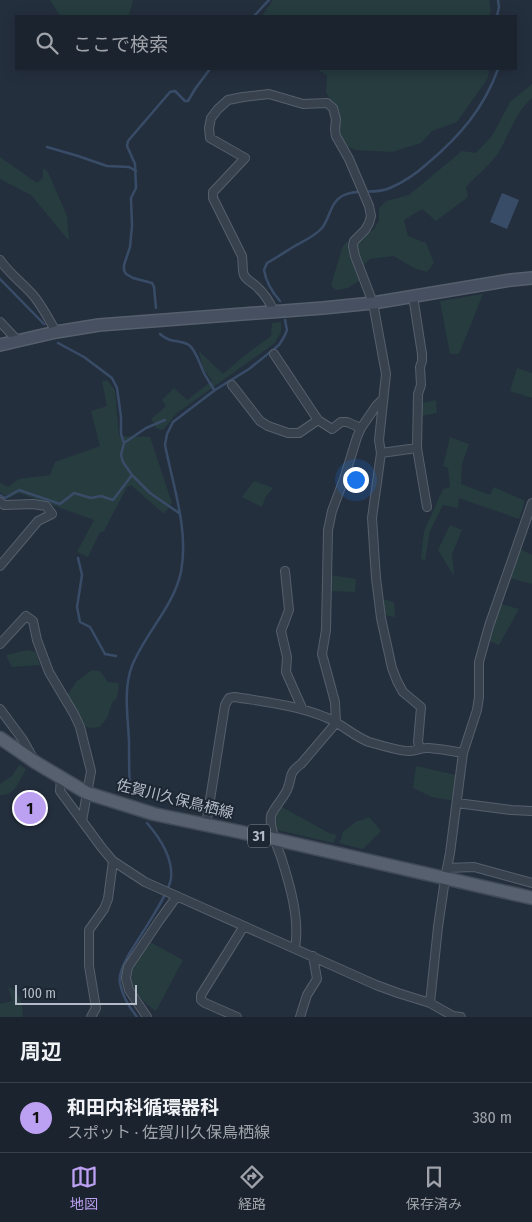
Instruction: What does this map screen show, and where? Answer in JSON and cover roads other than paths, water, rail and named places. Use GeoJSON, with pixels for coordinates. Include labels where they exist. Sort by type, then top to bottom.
{"type":"FeatureCollection","features":[{"type":"Feature","properties":{"kind":"main road","name":"佐賀川久保鳥栖線"},"geometry":{"type":"LineString","coordinates":[[0,738],[35,762],[87,793],[154,814],[274,840],[446,873],[532,897]]}},
{"type":"Feature","properties":{"kind":"street"},"geometry":{"type":"LineString","coordinates":[[274,312],[269,301],[247,280],[243,273],[244,264],[242,256],[213,198],[213,192],[245,158],[210,138],[209,128],[211,118],[228,100],[269,94],[303,104],[327,103],[333,108],[336,120],[334,130],[336,136],[349,159],[369,206],[371,216],[369,223],[354,241],[353,246],[373,303],[386,374],[379,440],[381,453],[372,518],[376,578],[381,618],[392,668],[403,692],[421,707],[418,742],[420,748]]}},
{"type":"Feature","properties":{"kind":"street"},"geometry":{"type":"LineString","coordinates":[[0,260],[34,296],[56,332]]}},
{"type":"Feature","properties":{"kind":"street"},"geometry":{"type":"LineString","coordinates":[[0,345],[56,332],[99,325],[373,303],[532,278]]}},
{"type":"Feature","properties":{"kind":"street"},"geometry":{"type":"LineString","coordinates":[[413,296],[422,354],[420,367],[421,385],[418,394],[417,448],[427,507]]}},
{"type":"Feature","properties":{"kind":"street"},"geometry":{"type":"LineString","coordinates":[[0,322],[18,341]]}},
{"type":"Feature","properties":{"kind":"street"},"geometry":{"type":"LineString","coordinates":[[274,354],[318,420],[332,429],[341,422],[347,422],[361,428]]}},
{"type":"Feature","properties":{"kind":"street"},"geometry":{"type":"LineString","coordinates":[[232,385],[260,421],[268,426],[288,433],[299,433],[318,420]]}},
{"type":"Feature","properties":{"kind":"street"},"geometry":{"type":"LineString","coordinates":[[295,948],[297,936],[293,905],[281,856],[274,840],[271,816],[288,788],[290,774],[336,723],[335,702],[322,654],[326,630],[328,530],[332,510],[357,437],[376,406],[383,400]]}},
{"type":"Feature","properties":{"kind":"street"},"geometry":{"type":"LineString","coordinates":[[381,453],[417,448]]}},
{"type":"Feature","properties":{"kind":"street"},"geometry":{"type":"LineString","coordinates":[[0,502],[4,505],[34,504],[46,506],[52,514],[38,521],[0,566]]}},
{"type":"Feature","properties":{"kind":"street"},"geometry":{"type":"LineString","coordinates":[[430,1003],[438,926],[464,753],[480,698],[479,662],[489,626],[532,503]]}},
{"type":"Feature","properties":{"kind":"street"},"geometry":{"type":"LineString","coordinates":[[285,571],[289,610],[281,632],[287,657],[286,672],[302,708]]}},
{"type":"Feature","properties":{"kind":"street"},"geometry":{"type":"LineString","coordinates":[[0,644],[26,616],[33,621],[49,672],[74,714],[80,728],[91,771],[82,821]]}},
{"type":"Feature","properties":{"kind":"street"},"geometry":{"type":"LineString","coordinates":[[206,825],[224,705],[229,698],[235,697],[302,708],[326,717],[359,738],[370,742],[410,751],[428,748],[464,753]]}},
{"type":"Feature","properties":{"kind":"street"},"geometry":{"type":"LineString","coordinates":[[0,709],[23,740],[35,762]]}},
{"type":"Feature","properties":{"kind":"street"},"geometry":{"type":"LineString","coordinates":[[61,778],[60,791],[102,848],[113,861],[145,882],[376,985],[430,1003],[456,1017]]}},
{"type":"Feature","properties":{"kind":"street"},"geometry":{"type":"LineString","coordinates":[[456,803],[532,811]]}},
{"type":"Feature","properties":{"kind":"street"},"geometry":{"type":"LineString","coordinates":[[92,1017],[96,1008],[89,966],[89,930],[108,899],[113,861]]}},
{"type":"Feature","properties":{"kind":"street"},"geometry":{"type":"LineString","coordinates":[[446,873],[474,867],[532,883]]}},
{"type":"Feature","properties":{"kind":"street"},"geometry":{"type":"LineString","coordinates":[[147,1017],[129,990],[126,978],[128,967],[175,895]]}},
{"type":"Feature","properties":{"kind":"street"},"geometry":{"type":"LineString","coordinates":[[237,1017],[205,1003],[201,1000],[201,995],[244,926]]}},
{"type":"Feature","properties":{"kind":"street"},"geometry":{"type":"LineString","coordinates":[[300,1017],[307,995],[317,979],[314,956]]}},
{"type":"Feature","properties":{"kind":"water"},"geometry":{"type":"Polygon","coordinates":[[[502,193],[519,200],[507,229],[490,222],[502,193]]]}},
{"type":"Feature","properties":{"kind":"waterway"},"geometry":{"type":"LineString","coordinates":[[255,15],[269,0]]}},
{"type":"Feature","properties":{"kind":"waterway"},"geometry":{"type":"LineString","coordinates":[[497,15],[498,0]]}},
{"type":"Feature","properties":{"kind":"waterway"},"geometry":{"type":"LineString","coordinates":[[156,308],[152,283],[133,278],[126,274],[124,270],[130,247],[132,226],[131,198],[136,188],[135,164],[127,146],[128,141],[170,92],[175,91],[185,101],[188,101],[209,70]]}},
{"type":"Feature","properties":{"kind":"waterway"},"geometry":{"type":"LineString","coordinates":[[280,301],[266,279],[264,270],[267,263],[319,231],[325,224],[335,203],[342,196],[354,192],[378,191],[390,188],[424,167],[461,132],[486,96],[498,70]]}},
{"type":"Feature","properties":{"kind":"waterway"},"geometry":{"type":"LineString","coordinates":[[47,147],[107,166],[129,167],[136,171]]}},
{"type":"Feature","properties":{"kind":"waterway"},"geometry":{"type":"LineString","coordinates":[[0,279],[44,324]]}},
{"type":"Feature","properties":{"kind":"waterway"},"geometry":{"type":"LineString","coordinates":[[130,791],[127,703],[129,675],[144,642],[172,597],[181,572],[183,556],[182,524],[165,445],[167,434],[173,422],[215,390],[249,369],[279,345],[287,330],[285,320]]}},
{"type":"Feature","properties":{"kind":"waterway"},"geometry":{"type":"LineString","coordinates":[[160,334],[168,339],[185,343],[191,347],[214,390]]}},
{"type":"Feature","properties":{"kind":"waterway"},"geometry":{"type":"LineString","coordinates":[[58,343],[84,357],[112,378],[117,388],[121,417],[121,434],[124,443],[121,455],[123,462],[132,475],[150,493],[179,513]]}},
{"type":"Feature","properties":{"kind":"waterway"},"geometry":{"type":"LineString","coordinates":[[124,443],[146,428],[165,420]]}},
{"type":"Feature","properties":{"kind":"waterway"},"geometry":{"type":"LineString","coordinates":[[0,495],[5,498],[19,490],[60,504],[74,493],[91,498],[101,496],[113,500],[132,475]]}},
{"type":"Feature","properties":{"kind":"waterway"},"geometry":{"type":"LineString","coordinates":[[78,558],[82,575],[77,607],[80,622],[90,627],[105,654],[116,656]]}},
{"type":"Feature","properties":{"kind":"waterway"},"geometry":{"type":"LineString","coordinates":[[137,1017],[122,992],[121,972],[129,954],[160,905],[171,878],[170,863],[165,849],[147,823]]}},
{"type":"Feature","properties":{"kind":"place","name":"和田内科循環器科"},"geometry":{"type":"Point","coordinates":[30,808]}}]}
